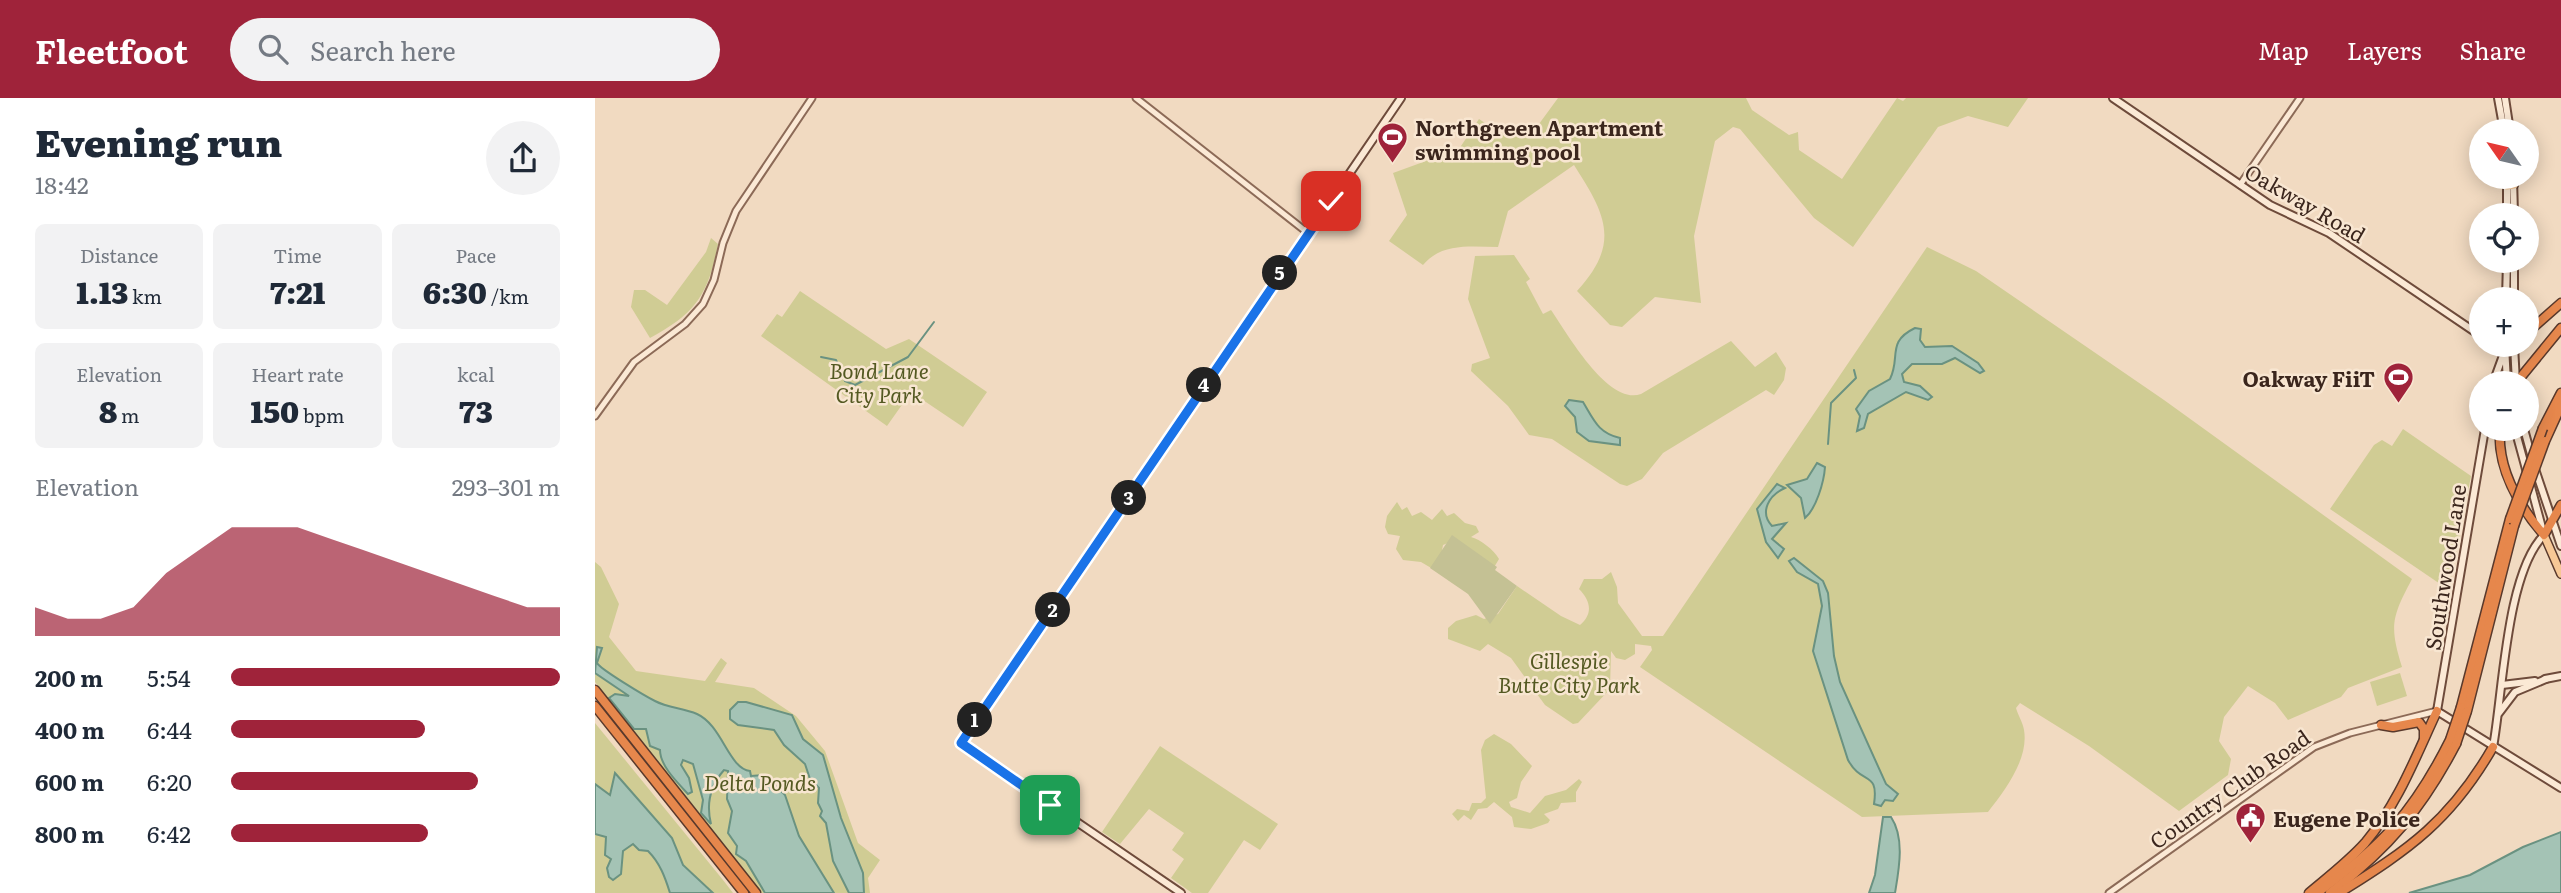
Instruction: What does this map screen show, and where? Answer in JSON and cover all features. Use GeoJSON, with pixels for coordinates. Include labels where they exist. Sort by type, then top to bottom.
{"type":"FeatureCollection","features":[{"type":"Feature","properties":{"kind":"highway"},"geometry":{"type":"LineString","coordinates":[[2539,321],[2561,303]]}},
{"type":"Feature","properties":{"kind":"highway"},"geometry":{"type":"LineString","coordinates":[[2525,371],[2561,328]]}},
{"type":"Feature","properties":{"kind":"highway"},"geometry":{"type":"LineString","coordinates":[[2330,893],[2392,840],[2417,812],[2453,742],[2512,522],[2543,428],[2561,393]]}},
{"type":"Feature","properties":{"kind":"highway"},"geometry":{"type":"LineString","coordinates":[[2512,522],[2561,406]]}},
{"type":"Feature","properties":{"kind":"highway"},"geometry":{"type":"LineString","coordinates":[[2501,441],[2504,468],[2534,523],[2544,535],[2561,505]]}},
{"type":"Feature","properties":{"kind":"highway"},"geometry":{"type":"LineString","coordinates":[[595,690],[756,893]]}},
{"type":"Feature","properties":{"kind":"highway"},"geometry":{"type":"LineString","coordinates":[[595,707],[744,893]]}},
{"type":"Feature","properties":{"kind":"highway"},"geometry":{"type":"LineString","coordinates":[[2309,893],[2351,857],[2377,827],[2393,804],[2437,711]]}},
{"type":"Feature","properties":{"kind":"highway"},"geometry":{"type":"LineString","coordinates":[[2381,725],[2393,727],[2419,722],[2424,729],[2424,739]]}},
{"type":"Feature","properties":{"kind":"highway"},"geometry":{"type":"LineString","coordinates":[[2318,893],[2358,863],[2395,827],[2428,783],[2453,742]]}},
{"type":"Feature","properties":{"kind":"highway"},"geometry":{"type":"LineString","coordinates":[[2339,893],[2413,844],[2453,808],[2493,747]]}},
{"type":"Feature","properties":{"kind":"main road"},"geometry":{"type":"LineString","coordinates":[[1181,893],[961,743],[1401,98]]}},
{"type":"Feature","properties":{"kind":"main road","name":"Oakway Road"},"geometry":{"type":"LineString","coordinates":[[2113,98],[2270,205],[2329,233],[2469,328]]}},
{"type":"Feature","properties":{"kind":"main road"},"geometry":{"type":"LineString","coordinates":[[2498,98],[2502,119]]}},
{"type":"Feature","properties":{"kind":"main road"},"geometry":{"type":"LineString","coordinates":[[2505,98],[2508,119]]}},
{"type":"Feature","properties":{"kind":"main road","name":"Southwood Lane"},"geometry":{"type":"LineString","coordinates":[[2437,711],[2482,441]]}},
{"type":"Feature","properties":{"kind":"main road"},"geometry":{"type":"LineString","coordinates":[[2518,441],[2544,535],[2561,574]]}},
{"type":"Feature","properties":{"kind":"main road"},"geometry":{"type":"LineString","coordinates":[[2528,441],[2552,525],[2561,546]]}},
{"type":"Feature","properties":{"kind":"main road"},"geometry":{"type":"LineString","coordinates":[[2493,747],[2524,566],[2531,550],[2544,535]]}},
{"type":"Feature","properties":{"kind":"main road"},"geometry":{"type":"LineString","coordinates":[[2502,685],[2561,676]]}},
{"type":"Feature","properties":{"kind":"main road"},"geometry":{"type":"LineString","coordinates":[[2498,715],[2515,692],[2546,679]]}},
{"type":"Feature","properties":{"kind":"main road"},"geometry":{"type":"LineString","coordinates":[[2437,711],[2561,788]]}},
{"type":"Feature","properties":{"kind":"street"},"geometry":{"type":"LineString","coordinates":[[595,416],[633,362],[685,324],[702,304],[714,280],[723,243],[736,211],[812,98]]}},
{"type":"Feature","properties":{"kind":"street"},"geometry":{"type":"LineString","coordinates":[[1136,98],[1308,233]]}},
{"type":"Feature","properties":{"kind":"street"},"geometry":{"type":"LineString","coordinates":[[2241,185],[2300,98]]}},
{"type":"Feature","properties":{"kind":"street","name":"Country Club Road"},"geometry":{"type":"LineString","coordinates":[[2109,893],[2305,753],[2336,738],[2437,711]]}},
{"type":"Feature","properties":{"kind":"green space"},"geometry":{"type":"Polygon","coordinates":[[[1558,98],[1746,98],[1752,110],[1789,135],[1798,132],[1799,150],[1842,179],[1897,98],[1903,101],[1906,98],[2028,98],[2008,127],[1968,116],[1938,127],[1853,247],[1814,218],[1740,129],[1733,127],[1715,141],[1694,236],[1701,303],[1655,297],[1622,327],[1610,325],[1577,291],[1600,258],[1604,229],[1594,199],[1574,165],[1508,211],[1498,247],[1448,249],[1439,252],[1423,265],[1389,241],[1407,215],[1393,173],[1459,149],[1479,119],[1500,133],[1539,124],[1558,98]]]}},
{"type":"Feature","properties":{"kind":"green space"},"geometry":{"type":"Polygon","coordinates":[[[711,238],[718,244],[704,290],[679,320],[650,338],[631,307],[634,290],[645,290],[667,305],[706,252],[711,238]]]}},
{"type":"Feature","properties":{"kind":"green space","name":"Gillespie Butte City Park"},"geometry":{"type":"Polygon","coordinates":[[[1927,247],[1976,271],[2164,400],[2412,579],[2400,603],[2395,622],[2395,641],[2402,667],[2348,688],[2341,697],[2288,720],[2275,703],[2248,686],[2224,717],[2219,741],[2231,759],[2228,775],[2179,811],[2089,746],[2020,703],[2016,708],[2024,730],[2023,752],[2014,774],[1988,812],[1862,817],[1640,667],[1652,650],[1651,646],[1635,644],[1635,654],[1625,660],[1616,658],[1611,651],[1610,689],[1578,723],[1573,724],[1545,705],[1511,658],[1488,644],[1480,651],[1448,639],[1448,628],[1456,621],[1476,615],[1484,619],[1498,614],[1517,586],[1561,616],[1580,625],[1589,611],[1588,602],[1579,589],[1584,579],[1602,579],[1611,572],[1617,587],[1618,603],[1642,636],[1663,636],[1927,247]]]}},
{"type":"Feature","properties":{"kind":"green space"},"geometry":{"type":"Polygon","coordinates":[[[1514,255],[1530,279],[1526,282],[1543,314],[1551,310],[1590,365],[1615,389],[1628,395],[1641,394],[1731,341],[1755,367],[1776,352],[1786,368],[1784,380],[1774,395],[1766,390],[1663,453],[1642,479],[1627,486],[1620,484],[1552,439],[1529,435],[1508,406],[1471,371],[1472,364],[1490,358],[1468,299],[1475,256],[1514,255]]]}},
{"type":"Feature","properties":{"kind":"green space","name":"Bond Lane City Park"},"geometry":{"type":"Polygon","coordinates":[[[800,291],[886,349],[909,339],[987,392],[963,427],[911,392],[887,426],[761,336],[777,314],[782,317],[800,291]]]}},
{"type":"Feature","properties":{"kind":"green space"},"geometry":{"type":"Polygon","coordinates":[[[2403,429],[2471,476],[2449,590],[2330,509],[2374,445],[2382,440],[2392,446],[2403,429]]]}},
{"type":"Feature","properties":{"kind":"green space"},"geometry":{"type":"Polygon","coordinates":[[[1397,502],[1402,510],[1407,507],[1412,516],[1421,512],[1432,520],[1442,509],[1447,516],[1454,513],[1465,523],[1476,526],[1479,532],[1471,537],[1486,545],[1499,559],[1493,569],[1450,542],[1443,545],[1438,572],[1421,562],[1403,560],[1396,549],[1400,536],[1388,534],[1385,527],[1387,516],[1397,502]]]}},
{"type":"Feature","properties":{"kind":"green space","name":"Delta Ponds"},"geometry":{"type":"Polygon","coordinates":[[[595,562],[601,567],[619,604],[609,637],[636,671],[705,681],[721,658],[727,663],[715,682],[754,688],[796,716],[825,751],[858,843],[880,860],[868,878],[870,893],[761,893],[595,682],[595,562]]]}},
{"type":"Feature","properties":{"kind":"green space"},"geometry":{"type":"Polygon","coordinates":[[[2400,673],[2407,696],[2377,706],[2370,682],[2400,673]]]}},
{"type":"Feature","properties":{"kind":"green space","name":"Delta Ponds"},"geometry":{"type":"Polygon","coordinates":[[[595,723],[723,880],[733,893],[595,893],[595,723]]]}},
{"type":"Feature","properties":{"kind":"green space"},"geometry":{"type":"Polygon","coordinates":[[[1494,734],[1511,744],[1532,766],[1521,782],[1517,798],[1509,802],[1511,807],[1530,813],[1545,796],[1566,790],[1579,779],[1582,782],[1576,792],[1576,802],[1561,803],[1558,809],[1544,814],[1550,820],[1548,823],[1531,829],[1514,827],[1512,817],[1494,802],[1487,808],[1478,809],[1471,820],[1464,815],[1458,821],[1452,814],[1457,809],[1469,811],[1472,803],[1481,803],[1486,798],[1481,750],[1485,740],[1494,734]]]}},
{"type":"Feature","properties":{"kind":"green space"},"geometry":{"type":"Polygon","coordinates":[[[1160,746],[1278,824],[1260,850],[1244,840],[1208,893],[1192,893],[1171,878],[1184,859],[1172,850],[1184,833],[1149,809],[1120,844],[1102,832],[1160,746]]]}},
{"type":"Feature","properties":{"kind":"shaded area"},"geometry":{"type":"Polygon","coordinates":[[[1915,328],[1921,329],[1920,340],[1925,347],[1952,346],[1978,363],[1984,371],[1980,373],[1955,358],[1942,364],[1912,364],[1902,374],[1904,382],[1920,386],[1932,397],[1928,400],[1906,392],[1868,414],[1864,428],[1857,431],[1860,416],[1856,409],[1869,391],[1890,379],[1897,344],[1906,333],[1915,328]]]}},
{"type":"Feature","properties":{"kind":"shaded area"},"geometry":{"type":"Polygon","coordinates":[[[1569,400],[1583,402],[1606,433],[1620,438],[1620,445],[1589,441],[1577,432],[1575,417],[1565,406],[1569,400]]]}},
{"type":"Feature","properties":{"kind":"shaded area"},"geometry":{"type":"Polygon","coordinates":[[[1817,463],[1825,467],[1823,480],[1816,502],[1805,518],[1801,498],[1787,485],[1807,479],[1817,463]]]}},
{"type":"Feature","properties":{"kind":"shaded area"},"geometry":{"type":"Polygon","coordinates":[[[1777,484],[1785,488],[1770,499],[1766,515],[1772,526],[1786,523],[1772,539],[1784,549],[1778,558],[1766,542],[1757,509],[1777,484]]]}},
{"type":"Feature","properties":{"kind":"shaded area"},"geometry":{"type":"Polygon","coordinates":[[[1452,535],[1497,567],[1495,570],[1517,586],[1490,624],[1468,594],[1430,568],[1452,535]]]}},
{"type":"Feature","properties":{"kind":"shaded area"},"geometry":{"type":"Polygon","coordinates":[[[1794,558],[1823,581],[1828,593],[1834,656],[1840,682],[1886,784],[1898,794],[1893,801],[1885,800],[1881,806],[1874,804],[1872,782],[1853,768],[1848,760],[1813,651],[1822,606],[1818,584],[1797,572],[1789,561],[1794,558]]]}},
{"type":"Feature","properties":{"kind":"shaded area"},"geometry":{"type":"Polygon","coordinates":[[[597,647],[602,648],[597,663],[600,666],[655,701],[692,712],[706,720],[736,763],[750,771],[751,776],[765,775],[785,795],[799,836],[834,893],[765,893],[746,861],[736,854],[737,846],[728,833],[732,811],[727,799],[728,771],[724,770],[712,789],[709,802],[711,824],[701,813],[703,800],[693,764],[683,760],[681,765],[689,778],[692,792],[688,794],[666,768],[660,750],[650,746],[646,729],[634,729],[609,698],[615,694],[629,696],[595,673],[597,647]]]}},
{"type":"Feature","properties":{"kind":"shaded area"},"geometry":{"type":"Polygon","coordinates":[[[738,702],[792,715],[803,739],[823,755],[841,818],[863,873],[864,893],[849,893],[833,861],[826,823],[820,816],[822,811],[818,803],[819,788],[810,779],[805,764],[784,745],[774,730],[738,725],[730,719],[730,710],[738,702]]]}},
{"type":"Feature","properties":{"kind":"shaded area"},"geometry":{"type":"Polygon","coordinates":[[[615,773],[672,838],[683,865],[713,893],[670,893],[656,860],[648,851],[639,850],[633,844],[623,851],[621,874],[613,880],[609,877],[607,868],[611,859],[605,855],[606,837],[595,834],[595,784],[610,795],[615,773]]]}},
{"type":"Feature","properties":{"kind":"shaded area"},"geometry":{"type":"Polygon","coordinates":[[[1883,817],[1891,817],[1898,834],[1900,854],[1895,893],[1869,893],[1875,875],[1883,817]]]}},
{"type":"Feature","properties":{"kind":"shaded area"},"geometry":{"type":"Polygon","coordinates":[[[2561,832],[2561,893],[2409,893],[2470,875],[2523,847],[2561,832]]]}},
{"type":"Feature","properties":{"kind":"waterway"},"geometry":{"type":"LineString","coordinates":[[821,357],[836,360],[845,381],[855,385],[908,357],[934,322]]}},
{"type":"Feature","properties":{"kind":"waterway"},"geometry":{"type":"LineString","coordinates":[[1828,444],[1831,403],[1856,378],[1854,370]]}},
{"type":"Feature","properties":{"kind":"place","name":"Northgreen Apartment swimming pool"},"geometry":{"type":"Point","coordinates":[1392,165]}},
{"type":"Feature","properties":{"kind":"place","name":"Oakway FiiT"},"geometry":{"type":"Point","coordinates":[2398,404]}},
{"type":"Feature","properties":{"kind":"place","name":"Eugene Police"},"geometry":{"type":"Point","coordinates":[2250,844]}},
{"type":"Feature","properties":{"kind":"route"},"geometry":{"type":"LineString","coordinates":[[1050,805],[961,743],[1331,201]]}}]}
